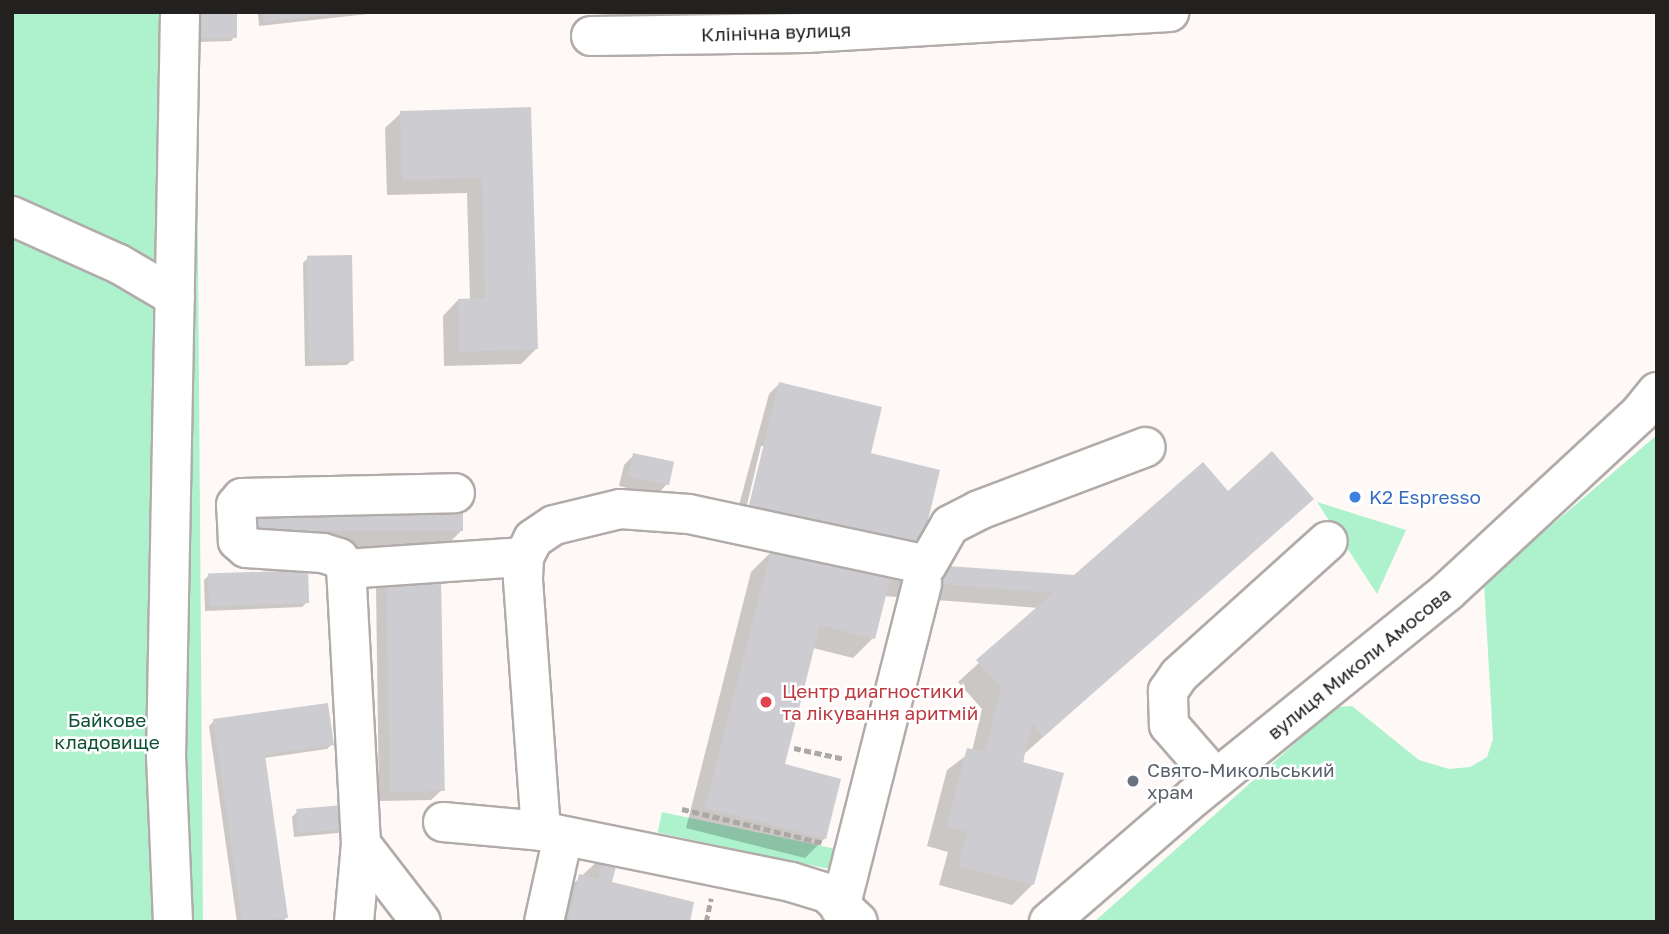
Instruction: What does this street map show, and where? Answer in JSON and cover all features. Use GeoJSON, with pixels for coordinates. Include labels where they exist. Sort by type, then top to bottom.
{"type":"FeatureCollection","features":[{"type":"Feature","properties":{"kind":"street"},"geometry":{"type":"LineString","coordinates":[[173,922],[166,757],[180,12]]}},
{"type":"Feature","properties":{"kind":"street","name":"Клінічна вулиця"},"geometry":{"type":"LineString","coordinates":[[592,36],[806,33],[1169,12]]}},
{"type":"Feature","properties":{"kind":"street"},"geometry":{"type":"LineString","coordinates":[[12,216],[119,264],[175,297]]}},
{"type":"Feature","properties":{"kind":"street","name":"вулиця Миколи Амосова"},"geometry":{"type":"LineString","coordinates":[[1049,922],[1216,779],[1447,592],[1640,414],[1657,392]]}},
{"type":"Feature","properties":{"kind":"street"},"geometry":{"type":"LineString","coordinates":[[544,922],[552,834],[524,557],[533,539],[554,525],[620,509],[737,522],[927,565],[950,525],[959,520],[1146,447]]}},
{"type":"Feature","properties":{"kind":"street"},"geometry":{"type":"LineString","coordinates":[[354,922],[361,844],[346,569],[339,558],[323,553],[246,548],[238,541],[236,505],[242,498],[454,493]]}},
{"type":"Feature","properties":{"kind":"street"},"geometry":{"type":"LineString","coordinates":[[1216,779],[1169,725],[1168,691],[1179,675],[1328,541]]}},
{"type":"Feature","properties":{"kind":"street"},"geometry":{"type":"LineString","coordinates":[[346,569],[524,557]]}},
{"type":"Feature","properties":{"kind":"street"},"geometry":{"type":"LineString","coordinates":[[849,915],[856,850],[922,583]]}},
{"type":"Feature","properties":{"kind":"street"},"geometry":{"type":"LineString","coordinates":[[443,822],[552,834],[792,882],[827,894],[849,915]]}},
{"type":"Feature","properties":{"kind":"street"},"geometry":{"type":"LineString","coordinates":[[361,844],[421,922]]}},
{"type":"Feature","properties":{"kind":"path"},"geometry":{"type":"LineString","coordinates":[[682,809],[856,850]]}},
{"type":"Feature","properties":{"kind":"green space","name":"Байкове кладовище"},"geometry":{"type":"Polygon","coordinates":[[[12,12],[201,12],[197,110],[203,922],[12,922],[12,12]]]}},
{"type":"Feature","properties":{"kind":"green space"},"geometry":{"type":"Polygon","coordinates":[[[1657,435],[1657,922],[1094,922],[1336,707],[1352,706],[1419,760],[1449,769],[1470,767],[1487,757],[1493,739],[1484,583],[1657,435]]]}},
{"type":"Feature","properties":{"kind":"green space"},"geometry":{"type":"Polygon","coordinates":[[[1317,502],[1406,530],[1377,594],[1317,502]]]}},
{"type":"Feature","properties":{"kind":"green space"},"geometry":{"type":"Polygon","coordinates":[[[662,812],[853,853],[848,873],[658,833],[662,812]]]}},
{"type":"Feature","properties":{"kind":"building"},"geometry":{"type":"Polygon","coordinates":[[[202,12],[237,12],[237,38],[202,38],[202,12]]]}},
{"type":"Feature","properties":{"kind":"building"},"geometry":{"type":"Polygon","coordinates":[[[263,12],[337,12],[337,14],[264,22],[263,12]]]}},
{"type":"Feature","properties":{"kind":"building"},"geometry":{"type":"Polygon","coordinates":[[[531,107],[538,349],[459,352],[458,299],[485,298],[482,178],[402,180],[400,111],[531,107]]]}},
{"type":"Feature","properties":{"kind":"building"},"geometry":{"type":"Polygon","coordinates":[[[352,255],[354,361],[309,362],[307,256],[352,255]]]}},
{"type":"Feature","properties":{"kind":"building"},"geometry":{"type":"Polygon","coordinates":[[[779,382],[882,407],[871,453],[940,470],[922,546],[749,505],[779,382]]]}},
{"type":"Feature","properties":{"kind":"building"},"geometry":{"type":"Polygon","coordinates":[[[1272,451],[1314,499],[1043,737],[1032,723],[1023,762],[1064,773],[1034,885],[958,866],[967,832],[946,827],[967,748],[985,752],[1001,688],[976,660],[1053,593],[890,580],[875,639],[820,625],[785,764],[841,779],[826,839],[705,808],[771,550],[823,563],[829,546],[892,562],[1074,575],[1203,462],[1228,491],[1272,451]]]}},
{"type":"Feature","properties":{"kind":"building"},"geometry":{"type":"Polygon","coordinates":[[[633,453],[674,462],[669,485],[628,476],[633,453]]]}},
{"type":"Feature","properties":{"kind":"building"},"geometry":{"type":"Polygon","coordinates":[[[247,501],[463,501],[463,531],[247,531],[247,501]]]}},
{"type":"Feature","properties":{"kind":"building"},"geometry":{"type":"Polygon","coordinates":[[[308,570],[309,603],[209,606],[208,573],[308,570]]]}},
{"type":"Feature","properties":{"kind":"building"},"geometry":{"type":"Polygon","coordinates":[[[441,574],[445,791],[390,792],[386,575],[441,574]]]}},
{"type":"Feature","properties":{"kind":"building"},"geometry":{"type":"Polygon","coordinates":[[[328,703],[334,745],[265,755],[288,918],[242,922],[213,719],[328,703]]]}},
{"type":"Feature","properties":{"kind":"building"},"geometry":{"type":"Polygon","coordinates":[[[343,805],[345,829],[298,833],[296,809],[343,805]]]}},
{"type":"Feature","properties":{"kind":"building"},"geometry":{"type":"Polygon","coordinates":[[[605,851],[619,855],[612,882],[694,902],[690,922],[568,922],[579,874],[598,879],[605,851]]]}},
{"type":"Feature","properties":{"kind":"place","name":"K2 Espresso"},"geometry":{"type":"Point","coordinates":[1355,497]}},
{"type":"Feature","properties":{"kind":"place","name":"Центр диагностики та лікування аритмій"},"geometry":{"type":"Point","coordinates":[766,702]}},
{"type":"Feature","properties":{"kind":"place","name":"Свято-Микольський храм"},"geometry":{"type":"Point","coordinates":[1133,781]}}]}
